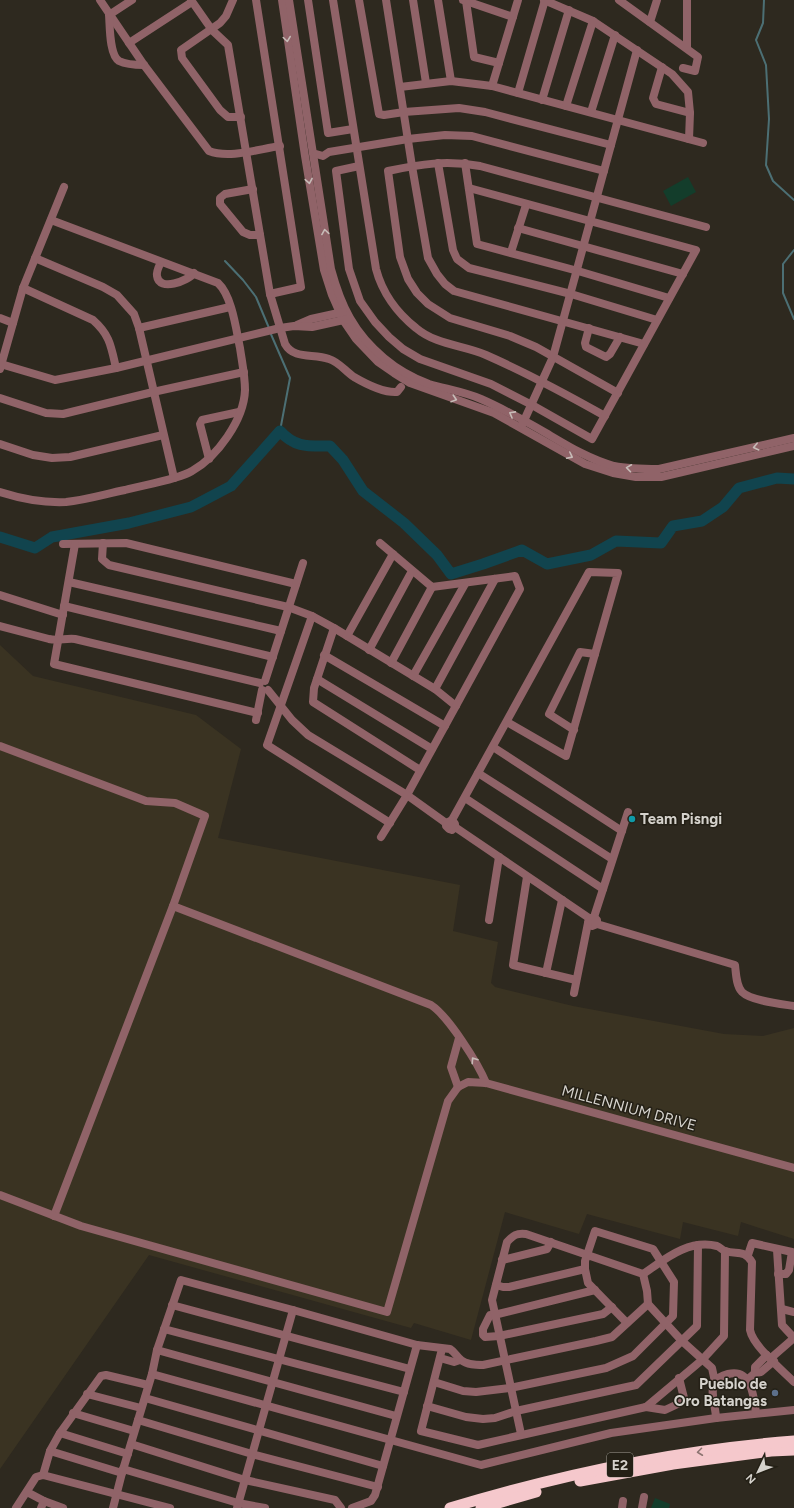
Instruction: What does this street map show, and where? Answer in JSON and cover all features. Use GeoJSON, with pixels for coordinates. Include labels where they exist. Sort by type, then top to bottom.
{"type":"FeatureCollection","features":[{"type":"Feature","properties":{"kind":"highway","name":"E2"},"geometry":{"type":"LineString","coordinates":[[450,1508],[527,1486],[634,1462],[768,1443],[794,1441]]}},
{"type":"Feature","properties":{"kind":"highway","name":"E2"},"geometry":{"type":"LineString","coordinates":[[481,1508],[533,1492],[597,1478],[673,1464],[771,1451],[794,1450]]}},
{"type":"Feature","properties":{"kind":"street"},"geometry":{"type":"LineString","coordinates":[[100,0],[144,65],[209,151],[217,154],[227,154],[280,146]]}},
{"type":"Feature","properties":{"kind":"street"},"geometry":{"type":"LineString","coordinates":[[109,15],[132,0]]}},
{"type":"Feature","properties":{"kind":"street"},"geometry":{"type":"LineString","coordinates":[[233,0],[226,16],[212,30],[181,50],[181,54],[220,110],[228,117],[241,117]]}},
{"type":"Feature","properties":{"kind":"street"},"geometry":{"type":"LineString","coordinates":[[256,0],[301,287],[270,294]]}},
{"type":"Feature","properties":{"kind":"street"},"geometry":{"type":"LineString","coordinates":[[282,0],[305,156],[324,270],[332,295],[356,339],[378,362],[394,373],[425,389],[523,424],[588,456],[616,466],[638,469],[659,469],[794,438]]}},
{"type":"Feature","properties":{"kind":"street"},"geometry":{"type":"LineString","coordinates":[[289,0],[315,154],[331,269],[344,316]]}},
{"type":"Feature","properties":{"kind":"street"},"geometry":{"type":"LineString","coordinates":[[308,0],[328,133],[353,129]]}},
{"type":"Feature","properties":{"kind":"street"},"geometry":{"type":"LineString","coordinates":[[333,0],[359,166],[379,279],[386,294],[400,312],[417,329],[439,341],[484,354],[544,381],[605,416]]}},
{"type":"Feature","properties":{"kind":"street"},"geometry":{"type":"LineString","coordinates":[[359,0],[379,114],[384,115],[459,108],[485,112],[611,145]]}},
{"type":"Feature","properties":{"kind":"street"},"geometry":{"type":"LineString","coordinates":[[386,0],[428,258],[437,274],[445,284],[454,290],[564,320],[644,344]]}},
{"type":"Feature","properties":{"kind":"street"},"geometry":{"type":"LineString","coordinates":[[413,0],[426,83]]}},
{"type":"Feature","properties":{"kind":"street"},"geometry":{"type":"LineString","coordinates":[[438,0],[451,81]]}},
{"type":"Feature","properties":{"kind":"street"},"geometry":{"type":"LineString","coordinates":[[492,86],[518,0]]}},
{"type":"Feature","properties":{"kind":"street"},"geometry":{"type":"LineString","coordinates":[[518,93],[545,0],[593,21],[672,74],[688,92],[690,113],[689,139]]}},
{"type":"Feature","properties":{"kind":"street"},"geometry":{"type":"LineString","coordinates":[[620,0],[629,3],[650,22],[698,57],[694,71],[683,68]]}},
{"type":"Feature","properties":{"kind":"street"},"geometry":{"type":"LineString","coordinates":[[650,22],[657,0]]}},
{"type":"Feature","properties":{"kind":"street"},"geometry":{"type":"LineString","coordinates":[[687,0],[687,48]]}},
{"type":"Feature","properties":{"kind":"street"},"geometry":{"type":"LineString","coordinates":[[129,43],[192,1],[212,30],[228,44],[270,294],[288,350],[296,354],[320,356],[331,359],[354,377],[383,390],[397,392],[401,387]]}},
{"type":"Feature","properties":{"kind":"street"},"geometry":{"type":"LineString","coordinates":[[499,63],[474,57],[464,1],[513,17]]}},
{"type":"Feature","properties":{"kind":"street"},"geometry":{"type":"LineString","coordinates":[[542,100],[569,10]]}},
{"type":"Feature","properties":{"kind":"street"},"geometry":{"type":"LineString","coordinates":[[109,15],[111,44],[114,56],[118,61],[144,65]]}},
{"type":"Feature","properties":{"kind":"street"},"geometry":{"type":"LineString","coordinates":[[566,106],[593,21]]}},
{"type":"Feature","properties":{"kind":"street"},"geometry":{"type":"LineString","coordinates":[[591,112],[615,35]]}},
{"type":"Feature","properties":{"kind":"street"},"geometry":{"type":"LineString","coordinates":[[523,424],[544,381],[553,357],[578,271],[637,50]]}},
{"type":"Feature","properties":{"kind":"street"},"geometry":{"type":"LineString","coordinates":[[662,67],[653,98],[656,104],[690,113]]}},
{"type":"Feature","properties":{"kind":"street"},"geometry":{"type":"LineString","coordinates":[[400,87],[451,81],[492,86],[703,143]]}},
{"type":"Feature","properties":{"kind":"street"},"geometry":{"type":"LineString","coordinates":[[305,156],[315,154],[323,156],[329,152],[408,140],[445,136],[472,136],[604,171]]}},
{"type":"Feature","properties":{"kind":"street"},"geometry":{"type":"LineString","coordinates":[[438,163],[453,250],[461,263],[469,268],[571,294],[657,320]]}},
{"type":"Feature","properties":{"kind":"street"},"geometry":{"type":"LineString","coordinates":[[618,393],[536,347],[510,336],[450,318],[428,304],[417,293],[408,279],[400,256],[388,171],[438,163],[465,163],[486,167],[706,227]]}},
{"type":"Feature","properties":{"kind":"street"},"geometry":{"type":"LineString","coordinates":[[465,163],[477,244],[511,252],[669,298]]}},
{"type":"Feature","properties":{"kind":"street"},"geometry":{"type":"LineString","coordinates":[[359,166],[336,171],[349,269],[360,301],[375,322],[403,349],[420,359],[491,384],[592,439],[696,250],[526,205],[469,188]]}},
{"type":"Feature","properties":{"kind":"street"},"geometry":{"type":"LineString","coordinates":[[64,187],[23,288],[1,367],[55,380],[116,368],[280,328],[294,326],[306,327],[344,316]]}},
{"type":"Feature","properties":{"kind":"street"},"geometry":{"type":"LineString","coordinates":[[253,189],[225,194],[220,198],[220,204],[243,232],[250,235],[260,235]]}},
{"type":"Feature","properties":{"kind":"street"},"geometry":{"type":"LineString","coordinates":[[511,252],[526,205]]}},
{"type":"Feature","properties":{"kind":"street"},"geometry":{"type":"LineString","coordinates":[[0,492],[16,497],[64,502],[92,498],[174,478],[191,472],[209,459],[227,437],[239,412],[245,392],[244,372],[238,338],[226,293],[218,283],[51,220]]}},
{"type":"Feature","properties":{"kind":"street"},"geometry":{"type":"LineString","coordinates":[[518,228],[683,274]]}},
{"type":"Feature","properties":{"kind":"street"},"geometry":{"type":"LineString","coordinates":[[35,258],[103,287],[117,295],[134,314],[139,328],[174,478]]}},
{"type":"Feature","properties":{"kind":"street"},"geometry":{"type":"LineString","coordinates":[[161,262],[156,275],[158,281],[166,285],[186,280],[194,273]]}},
{"type":"Feature","properties":{"kind":"street"},"geometry":{"type":"LineString","coordinates":[[23,288],[93,320],[101,327],[108,337],[116,368]]}},
{"type":"Feature","properties":{"kind":"street"},"geometry":{"type":"LineString","coordinates":[[139,328],[230,306]]}},
{"type":"Feature","properties":{"kind":"street"},"geometry":{"type":"LineString","coordinates":[[0,318],[13,323]]}},
{"type":"Feature","properties":{"kind":"street"},"geometry":{"type":"LineString","coordinates":[[589,328],[585,343],[586,347],[606,357],[610,354],[620,337]]}},
{"type":"Feature","properties":{"kind":"street"},"geometry":{"type":"LineString","coordinates":[[0,398],[46,413],[62,414],[244,372]]}},
{"type":"Feature","properties":{"kind":"street"},"geometry":{"type":"LineString","coordinates":[[209,459],[200,424],[202,420],[239,412]]}},
{"type":"Feature","properties":{"kind":"street"},"geometry":{"type":"LineString","coordinates":[[523,424],[560,451],[585,464],[613,473],[636,477],[661,477],[794,446]]}},
{"type":"Feature","properties":{"kind":"street"},"geometry":{"type":"LineString","coordinates":[[0,444],[33,455],[52,458],[70,456],[163,435]]}},
{"type":"Feature","properties":{"kind":"street"},"geometry":{"type":"LineString","coordinates":[[103,543],[102,559],[109,565],[288,608],[312,616],[435,689],[456,706]]}},
{"type":"Feature","properties":{"kind":"street"},"geometry":{"type":"LineString","coordinates":[[63,544],[126,543],[296,584]]}},
{"type":"Feature","properties":{"kind":"street"},"geometry":{"type":"LineString","coordinates":[[380,543],[432,588],[515,576],[520,589],[407,795],[381,837]]}},
{"type":"Feature","properties":{"kind":"street"},"geometry":{"type":"LineString","coordinates":[[75,544],[70,582],[64,606],[54,664],[257,717],[272,657],[303,563]]}},
{"type":"Feature","properties":{"kind":"street"},"geometry":{"type":"LineString","coordinates":[[347,636],[394,554]]}},
{"type":"Feature","properties":{"kind":"street"},"geometry":{"type":"LineString","coordinates":[[369,650],[412,571]]}},
{"type":"Feature","properties":{"kind":"street"},"geometry":{"type":"LineString","coordinates":[[451,824],[589,572],[618,573],[566,756],[507,722]]}},
{"type":"Feature","properties":{"kind":"street"},"geometry":{"type":"LineString","coordinates":[[435,689],[495,579]]}},
{"type":"Feature","properties":{"kind":"street"},"geometry":{"type":"LineString","coordinates":[[70,582],[281,631]]}},
{"type":"Feature","properties":{"kind":"street"},"geometry":{"type":"LineString","coordinates":[[413,676],[465,584]]}},
{"type":"Feature","properties":{"kind":"street"},"geometry":{"type":"LineString","coordinates":[[391,663],[432,588]]}},
{"type":"Feature","properties":{"kind":"street"},"geometry":{"type":"LineString","coordinates":[[0,595],[63,615]]}},
{"type":"Feature","properties":{"kind":"street"},"geometry":{"type":"LineString","coordinates":[[64,606],[272,657]]}},
{"type":"Feature","properties":{"kind":"street"},"geometry":{"type":"LineString","coordinates":[[312,616],[267,745],[390,823]]}},
{"type":"Feature","properties":{"kind":"street"},"geometry":{"type":"LineString","coordinates":[[0,626],[53,640],[59,638],[75,639],[264,686],[292,720],[308,735],[407,795],[592,921],[735,965],[737,980],[742,992],[751,998],[794,1006]]}},
{"type":"Feature","properties":{"kind":"street"},"geometry":{"type":"LineString","coordinates":[[334,628],[314,688],[313,702],[420,770]]}},
{"type":"Feature","properties":{"kind":"street"},"geometry":{"type":"LineString","coordinates":[[574,730],[549,714],[580,652],[595,654]]}},
{"type":"Feature","properties":{"kind":"street"},"geometry":{"type":"LineString","coordinates":[[324,655],[445,726]]}},
{"type":"Feature","properties":{"kind":"street"},"geometry":{"type":"LineString","coordinates":[[317,679],[432,748]]}},
{"type":"Feature","properties":{"kind":"street"},"geometry":{"type":"LineString","coordinates":[[0,746],[146,801],[175,803],[205,816],[173,906],[54,1216]]}},
{"type":"Feature","properties":{"kind":"street"},"geometry":{"type":"LineString","coordinates":[[493,747],[622,831]]}},
{"type":"Feature","properties":{"kind":"street"},"geometry":{"type":"LineString","coordinates":[[478,773],[612,859]]}},
{"type":"Feature","properties":{"kind":"street"},"geometry":{"type":"LineString","coordinates":[[465,798],[603,889]]}},
{"type":"Feature","properties":{"kind":"street"},"geometry":{"type":"LineString","coordinates":[[574,993],[576,980],[592,921],[628,812]]}},
{"type":"Feature","properties":{"kind":"street"},"geometry":{"type":"LineString","coordinates":[[489,920],[499,857]]}},
{"type":"Feature","properties":{"kind":"street"},"geometry":{"type":"LineString","coordinates":[[527,877],[513,965],[576,980]]}},
{"type":"Feature","properties":{"kind":"street"},"geometry":{"type":"LineString","coordinates":[[546,973],[562,900]]}},
{"type":"Feature","properties":{"kind":"street"},"geometry":{"type":"LineString","coordinates":[[173,906],[431,1005],[438,1010],[459,1038],[482,1071],[486,1083]]}},
{"type":"Feature","properties":{"kind":"street"},"geometry":{"type":"LineString","coordinates":[[0,1195],[89,1229],[387,1312],[448,1101],[458,1087],[451,1067],[459,1038]]}},
{"type":"Feature","properties":{"kind":"street","name":"MILLENNIUM DRIVE"},"geometry":{"type":"LineString","coordinates":[[458,1087],[468,1082],[486,1083],[794,1168]]}},
{"type":"Feature","properties":{"kind":"street"},"geometry":{"type":"LineString","coordinates":[[434,1382],[463,1391],[476,1392],[510,1388],[606,1368],[633,1356],[673,1316],[674,1282],[653,1249],[594,1231],[586,1254],[585,1269],[588,1283],[627,1323]]}},
{"type":"Feature","properties":{"kind":"street"},"geometry":{"type":"LineString","coordinates":[[521,1434],[494,1315],[492,1300],[507,1242],[518,1233],[526,1234],[643,1274]]}},
{"type":"Feature","properties":{"kind":"street"},"geometry":{"type":"LineString","coordinates":[[502,1260],[547,1249],[551,1242]]}},
{"type":"Feature","properties":{"kind":"street"},"geometry":{"type":"LineString","coordinates":[[748,1255],[752,1243],[776,1250],[792,1252],[789,1270],[786,1274],[778,1274]]}},
{"type":"Feature","properties":{"kind":"street"},"geometry":{"type":"LineString","coordinates":[[643,1274],[685,1248],[698,1245],[718,1246],[725,1251],[748,1255],[752,1262],[751,1336],[794,1382]]}},
{"type":"Feature","properties":{"kind":"street"},"geometry":{"type":"LineString","coordinates":[[427,1406],[466,1417],[483,1419],[495,1418],[516,1411],[636,1385],[697,1326],[698,1245]]}},
{"type":"Feature","properties":{"kind":"street"},"geometry":{"type":"LineString","coordinates":[[747,1380],[755,1373],[761,1372],[771,1358],[794,1338],[782,1325],[782,1309],[776,1250]]}},
{"type":"Feature","properties":{"kind":"street"},"geometry":{"type":"LineString","coordinates":[[646,1407],[700,1361],[724,1336],[725,1251]]}},
{"type":"Feature","properties":{"kind":"street"},"geometry":{"type":"LineString","coordinates":[[496,1285],[509,1287],[585,1269]]}},
{"type":"Feature","properties":{"kind":"street"},"geometry":{"type":"LineString","coordinates":[[643,1274],[648,1304],[700,1361],[712,1368],[716,1418]]}},
{"type":"Feature","properties":{"kind":"street"},"geometry":{"type":"LineString","coordinates":[[113,1508],[130,1444],[152,1374],[157,1350],[181,1280],[417,1345],[450,1349],[455,1352],[460,1360],[470,1364],[483,1365],[505,1362],[612,1336],[648,1304]]}},
{"type":"Feature","properties":{"kind":"street"},"geometry":{"type":"LineString","coordinates":[[595,1290],[490,1315],[483,1329],[483,1335],[485,1337],[499,1336],[603,1314],[612,1307]]}},
{"type":"Feature","properties":{"kind":"street"},"geometry":{"type":"LineString","coordinates":[[172,1305],[410,1369]]}},
{"type":"Feature","properties":{"kind":"street"},"geometry":{"type":"LineString","coordinates":[[782,1309],[794,1312]]}},
{"type":"Feature","properties":{"kind":"street"},"geometry":{"type":"LineString","coordinates":[[237,1506],[293,1310]]}},
{"type":"Feature","properties":{"kind":"street"},"geometry":{"type":"LineString","coordinates":[[164,1329],[404,1392]]}},
{"type":"Feature","properties":{"kind":"street"},"geometry":{"type":"LineString","coordinates":[[352,1508],[371,1501],[375,1495],[417,1345]]}},
{"type":"Feature","properties":{"kind":"street"},"geometry":{"type":"LineString","coordinates":[[442,1349],[421,1431],[478,1444],[646,1407],[665,1410],[682,1402],[684,1398],[679,1378]]}},
{"type":"Feature","properties":{"kind":"street"},"geometry":{"type":"LineString","coordinates":[[157,1350],[396,1416]]}},
{"type":"Feature","properties":{"kind":"street"},"geometry":{"type":"LineString","coordinates":[[440,1358],[454,1362],[460,1360]]}},
{"type":"Feature","properties":{"kind":"street"},"geometry":{"type":"LineString","coordinates":[[152,1374],[481,1465],[611,1433],[716,1418],[794,1410]]}},
{"type":"Feature","properties":{"kind":"street"},"geometry":{"type":"LineString","coordinates":[[714,1378],[730,1374],[740,1374],[751,1386],[756,1413]]}},
{"type":"Feature","properties":{"kind":"street"},"geometry":{"type":"LineString","coordinates":[[43,1475],[50,1450],[60,1432],[101,1376],[106,1375],[148,1385]]}},
{"type":"Feature","properties":{"kind":"street"},"geometry":{"type":"LineString","coordinates":[[88,1394],[141,1408]]}},
{"type":"Feature","properties":{"kind":"street"},"geometry":{"type":"LineString","coordinates":[[144,1398],[383,1466]]}},
{"type":"Feature","properties":{"kind":"street"},"geometry":{"type":"LineString","coordinates":[[73,1413],[134,1431]]}},
{"type":"Feature","properties":{"kind":"street"},"geometry":{"type":"LineString","coordinates":[[138,1420],[252,1454],[378,1487]]}},
{"type":"Feature","properties":{"kind":"street"},"geometry":{"type":"LineString","coordinates":[[60,1432],[128,1454]]}},
{"type":"Feature","properties":{"kind":"street"},"geometry":{"type":"LineString","coordinates":[[130,1444],[245,1480],[335,1500],[341,1508]]}},
{"type":"Feature","properties":{"kind":"street"},"geometry":{"type":"LineString","coordinates":[[50,1450],[237,1506],[265,1508]]}},
{"type":"Feature","properties":{"kind":"street"},"geometry":{"type":"LineString","coordinates":[[16,1508],[36,1477],[43,1475],[170,1508]]}},
{"type":"Feature","properties":{"kind":"street"},"geometry":{"type":"LineString","coordinates":[[27,1492],[43,1504],[63,1508]]}},
{"type":"Feature","properties":{"kind":"street"},"geometry":{"type":"LineString","coordinates":[[642,1508],[644,1497]]}},
{"type":"Feature","properties":{"kind":"shaded area"},"geometry":{"type":"Polygon","coordinates":[[[0,645],[33,676],[196,715],[241,749],[218,838],[460,885],[453,931],[498,942],[491,983],[495,987],[573,1006],[724,1034],[763,1036],[794,1028],[794,1239],[741,1222],[738,1236],[683,1222],[680,1239],[587,1214],[579,1234],[505,1212],[471,1340],[414,1323],[411,1328],[149,1255],[0,1469],[0,645]]]}},
{"type":"Feature","properties":{"kind":"green space"},"geometry":{"type":"Polygon","coordinates":[[[688,177],[696,192],[671,206],[663,191],[688,177]]]}},
{"type":"Feature","properties":{"kind":"green space"},"geometry":{"type":"Polygon","coordinates":[[[655,1498],[670,1504],[669,1508],[651,1508],[655,1498]]]}},
{"type":"Feature","properties":{"kind":"waterway"},"geometry":{"type":"LineString","coordinates":[[764,0],[763,23],[756,40],[766,65],[769,119],[766,165],[773,181],[794,200]]}},
{"type":"Feature","properties":{"kind":"waterway"},"geometry":{"type":"LineString","coordinates":[[794,250],[783,264],[783,293],[794,319]]}},
{"type":"Feature","properties":{"kind":"waterway"},"geometry":{"type":"LineString","coordinates":[[225,261],[243,280],[256,297],[269,328]]}},
{"type":"Feature","properties":{"kind":"waterway"},"geometry":{"type":"LineString","coordinates":[[270,332],[290,378],[280,431]]}},
{"type":"Feature","properties":{"kind":"waterway"},"geometry":{"type":"LineString","coordinates":[[0,537],[35,548],[52,537],[129,523],[191,507],[231,486],[280,431],[291,441],[303,445],[330,446],[343,460],[363,491],[404,523],[437,555],[451,574],[522,550],[547,564],[591,555],[616,541],[661,543],[673,526],[702,521],[723,507],[739,488],[777,478],[794,479]]}},
{"type":"Feature","properties":{"kind":"place","name":"Team Pisngi"},"geometry":{"type":"Point","coordinates":[632,819]}},
{"type":"Feature","properties":{"kind":"place","name":"Pueblo de Oro Batangas"},"geometry":{"type":"Point","coordinates":[775,1393]}}]}
